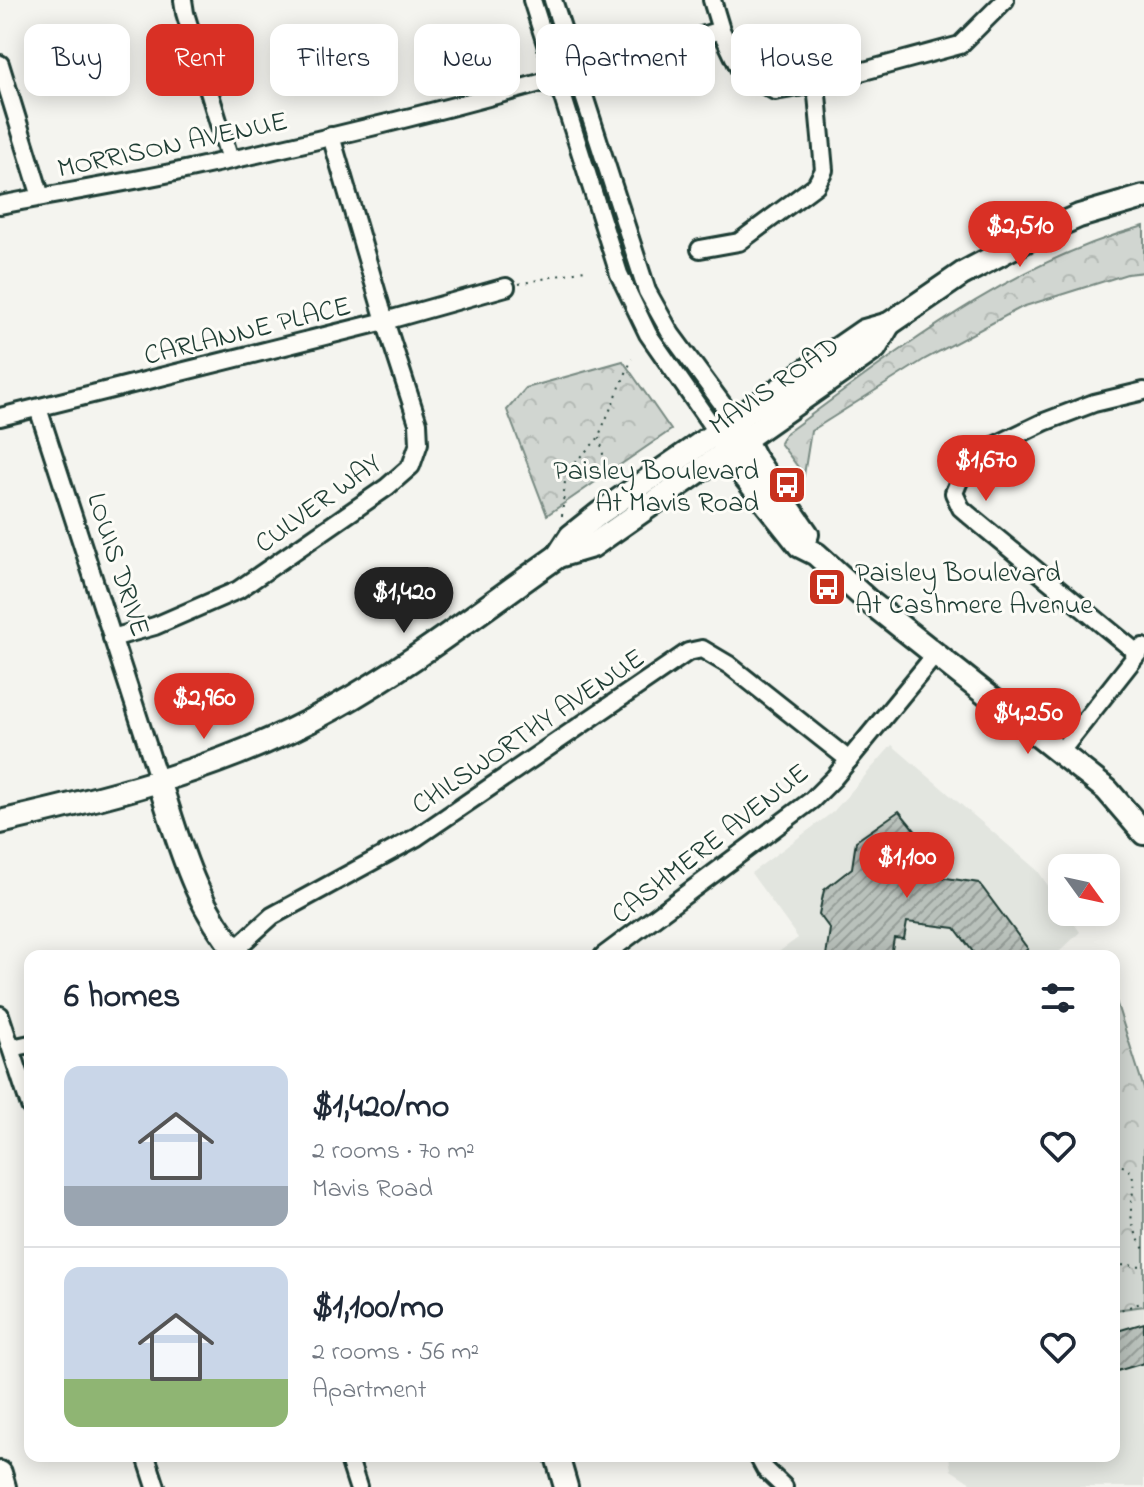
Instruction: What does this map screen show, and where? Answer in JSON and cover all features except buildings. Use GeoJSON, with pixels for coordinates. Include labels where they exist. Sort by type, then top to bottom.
{"type":"FeatureCollection","features":[{"type":"Feature","properties":{"kind":"main road","name":"MAVIS ROAD"},"geometry":{"type":"LineString","coordinates":[[0,822],[112,796],[159,781],[213,762],[330,710],[372,686],[558,556],[571,536],[875,348],[889,324],[950,282],[999,253],[1079,216],[1144,197]]}},
{"type":"Feature","properties":{"kind":"main road"},"geometry":{"type":"LineString","coordinates":[[731,436],[809,536],[816,554],[935,655],[1107,790],[1144,833]]}},
{"type":"Feature","properties":{"kind":"main road","name":"LOUIS DRIVE"},"geometry":{"type":"LineString","coordinates":[[159,781],[188,874],[231,950]]}},
{"type":"Feature","properties":{"kind":"main road"},"geometry":{"type":"LineString","coordinates":[[559,1462],[566,1487]]}},
{"type":"Feature","properties":{"kind":"main road"},"geometry":{"type":"LineString","coordinates":[[0,1473],[4,1487]]}},
{"type":"Feature","properties":{"kind":"street"},"geometry":{"type":"LineString","coordinates":[[183,0],[230,160]]}},
{"type":"Feature","properties":{"kind":"street"},"geometry":{"type":"LineString","coordinates":[[532,0],[540,24]]}},
{"type":"Feature","properties":{"kind":"street"},"geometry":{"type":"LineString","coordinates":[[553,0],[561,24]]}},
{"type":"Feature","properties":{"kind":"street"},"geometry":{"type":"LineString","coordinates":[[712,0],[731,51]]}},
{"type":"Feature","properties":{"kind":"street"},"geometry":{"type":"LineString","coordinates":[[861,72],[960,45],[1005,0]]}},
{"type":"Feature","properties":{"kind":"street","name":"MORRISON AVENUE"},"geometry":{"type":"LineString","coordinates":[[715,32],[721,30]]}},
{"type":"Feature","properties":{"kind":"street"},"geometry":{"type":"LineString","coordinates":[[0,64],[41,197]]}},
{"type":"Feature","properties":{"kind":"street","name":"MORRISON AVENUE"},"geometry":{"type":"LineString","coordinates":[[0,205],[230,160],[536,84]]}},
{"type":"Feature","properties":{"kind":"street"},"geometry":{"type":"LineString","coordinates":[[562,96],[613,261],[635,311],[667,364],[731,436]]}},
{"type":"Feature","properties":{"kind":"street"},"geometry":{"type":"LineString","coordinates":[[584,96],[647,291],[731,436]]}},
{"type":"Feature","properties":{"kind":"street"},"geometry":{"type":"LineString","coordinates":[[700,249],[739,242],[816,185],[824,170],[817,96]]}},
{"type":"Feature","properties":{"kind":"street","name":"CULVER WAY"},"geometry":{"type":"LineString","coordinates":[[112,638],[155,626],[238,590],[387,487],[411,466],[419,443],[418,423],[331,136]]}},
{"type":"Feature","properties":{"kind":"street","name":"CARLANNE PLACE"},"geometry":{"type":"LineString","coordinates":[[0,417],[385,321],[506,287]]}},
{"type":"Feature","properties":{"kind":"street"},"geometry":{"type":"LineString","coordinates":[[1061,751],[1140,650],[969,515],[961,508],[954,493],[966,464],[996,445],[1094,403],[1144,391]]}},
{"type":"Feature","properties":{"kind":"street","name":"LOUIS DRIVE"},"geometry":{"type":"LineString","coordinates":[[38,408],[159,781]]}},
{"type":"Feature","properties":{"kind":"street","name":"CHILSWORTHY AVENUE"},"geometry":{"type":"LineString","coordinates":[[238,950],[272,916],[417,837],[688,652],[702,649],[729,665],[849,760]]}},
{"type":"Feature","properties":{"kind":"street","name":"CASHMERE AVENUE"},"geometry":{"type":"LineString","coordinates":[[611,950],[812,800],[935,655]]}},
{"type":"Feature","properties":{"kind":"street"},"geometry":{"type":"LineString","coordinates":[[0,1015],[24,1087]]}},
{"type":"Feature","properties":{"kind":"street"},"geometry":{"type":"LineString","coordinates":[[12,1048],[24,1045]]}},
{"type":"Feature","properties":{"kind":"street"},"geometry":{"type":"LineString","coordinates":[[148,1462],[156,1487]]}},
{"type":"Feature","properties":{"kind":"street"},"geometry":{"type":"LineString","coordinates":[[350,1462],[358,1487]]}},
{"type":"Feature","properties":{"kind":"street"},"geometry":{"type":"LineString","coordinates":[[761,1462],[784,1487]]}},
{"type":"Feature","properties":{"kind":"path"},"geometry":{"type":"LineString","coordinates":[[506,287],[589,269]]}},
{"type":"Feature","properties":{"kind":"path"},"geometry":{"type":"LineString","coordinates":[[562,516],[565,481],[573,464],[597,440],[632,359]]}},
{"type":"Feature","properties":{"kind":"path"},"geometry":{"type":"LineString","coordinates":[[600,433],[608,483]]}},
{"type":"Feature","properties":{"kind":"path"},"geometry":{"type":"LineString","coordinates":[[1120,1165],[1131,1170],[1136,1180],[1131,1214],[1144,1249]]}},
{"type":"Feature","properties":{"kind":"path"},"geometry":{"type":"LineString","coordinates":[[1120,1265],[1144,1266]]}},
{"type":"Feature","properties":{"kind":"path"},"geometry":{"type":"LineString","coordinates":[[1120,1310],[1144,1302]]}},
{"type":"Feature","properties":{"kind":"shaded area"},"geometry":{"type":"Polygon","coordinates":[[[892,745],[1038,871],[1048,886],[1048,926],[1076,926],[1080,932],[1061,950],[781,950],[798,938],[751,873],[833,812],[892,745]]]}},
{"type":"Feature","properties":{"kind":"shaded area"},"geometry":{"type":"Polygon","coordinates":[[[1144,1306],[1144,1487],[977,1487],[951,1470],[950,1462],[1120,1462],[1120,1309],[1144,1306]]]}},
{"type":"Feature","properties":{"kind":"green space"},"geometry":{"type":"Polygon","coordinates":[[[1144,226],[1144,272],[1127,274],[1022,307],[925,359],[811,431],[804,475],[780,443],[785,434],[956,313],[1046,263],[1094,242],[1144,226]]]}},
{"type":"Feature","properties":{"kind":"green space"},"geometry":{"type":"Polygon","coordinates":[[[623,361],[671,430],[547,515],[507,410],[526,388],[623,361]]]}},
{"type":"Feature","properties":{"kind":"green space"},"geometry":{"type":"Polygon","coordinates":[[[1120,1014],[1144,1089],[1144,1306],[1120,1309],[1120,1014]]]}},
{"type":"Feature","properties":{"kind":"place","name":"Paisley Boulevard At Mavis Road"},"geometry":{"type":"Point","coordinates":[787,485]}},
{"type":"Feature","properties":{"kind":"place","name":"Paisley Boulevard At Cashmere Avenue"},"geometry":{"type":"Point","coordinates":[827,587]}}]}
